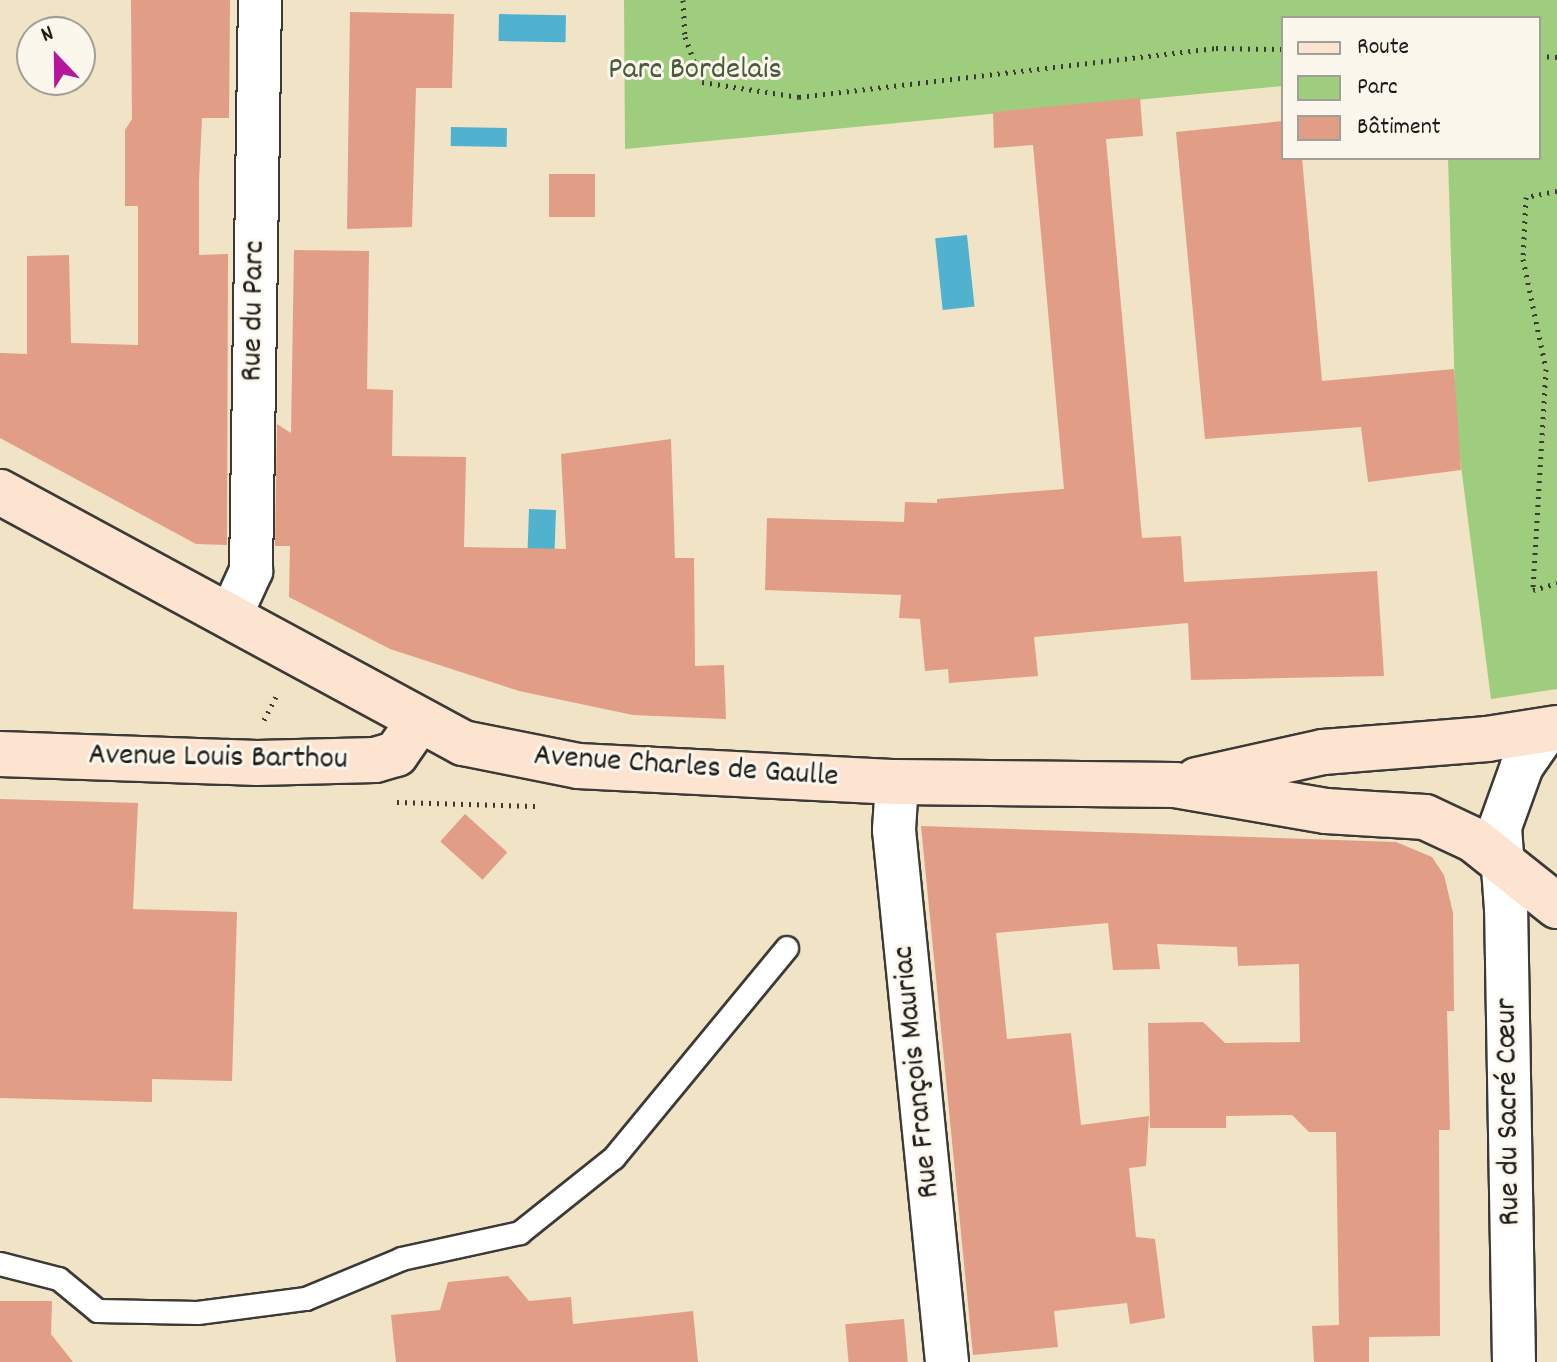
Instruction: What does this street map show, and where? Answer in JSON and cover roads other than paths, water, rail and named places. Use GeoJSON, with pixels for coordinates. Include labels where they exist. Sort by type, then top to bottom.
{"type":"FeatureCollection","features":[{"type":"Feature","properties":{"kind":"main road","name":"Avenue Charles de Gaulle"},"geometry":{"type":"LineString","coordinates":[[0,492],[463,743],[578,766],[897,782],[1175,785],[1326,811],[1425,817],[1454,828],[1557,906]]}},
{"type":"Feature","properties":{"kind":"main road","name":"Avenue Louis Barthou"},"geometry":{"type":"LineString","coordinates":[[0,754],[257,763],[375,760],[396,754],[419,721]]}},
{"type":"Feature","properties":{"kind":"main road","name":"Avenue Charles de Gaulle"},"geometry":{"type":"LineString","coordinates":[[1175,785],[1323,752],[1552,729]]}},
{"type":"Feature","properties":{"kind":"street","name":"Rue du Parc"},"geometry":{"type":"LineString","coordinates":[[230,617],[251,571],[260,0]]}},
{"type":"Feature","properties":{"kind":"street","name":"Rue du Sacré Cœur"},"geometry":{"type":"LineString","coordinates":[[1514,1362],[1500,827],[1506,799],[1552,729]]}},
{"type":"Feature","properties":{"kind":"street","name":"Rue François Mauriac"},"geometry":{"type":"LineString","coordinates":[[897,782],[894,830],[947,1362]]}},
{"type":"Feature","properties":{"kind":"lane"},"geometry":{"type":"LineString","coordinates":[[0,1264],[59,1279],[98,1311],[198,1313],[306,1299],[402,1259],[467,1249],[520,1233],[614,1158],[787,948]]}},
{"type":"Feature","properties":{"kind":"water"},"geometry":{"type":"Polygon","coordinates":[[[499,14],[566,15],[566,42],[499,41],[499,14]]]}},
{"type":"Feature","properties":{"kind":"water"},"geometry":{"type":"Polygon","coordinates":[[[451,127],[507,128],[507,147],[451,146],[451,127]]]}},
{"type":"Feature","properties":{"kind":"water"},"geometry":{"type":"Polygon","coordinates":[[[967,235],[975,307],[943,310],[935,238],[967,235]]]}},
{"type":"Feature","properties":{"kind":"water"},"geometry":{"type":"Polygon","coordinates":[[[529,509],[556,510],[554,563],[527,562],[529,509]]]}},
{"type":"Feature","properties":{"kind":"park label","name":"Parc Bordelais"},"geometry":{"type":"Point","coordinates":[695,71]}}]}
